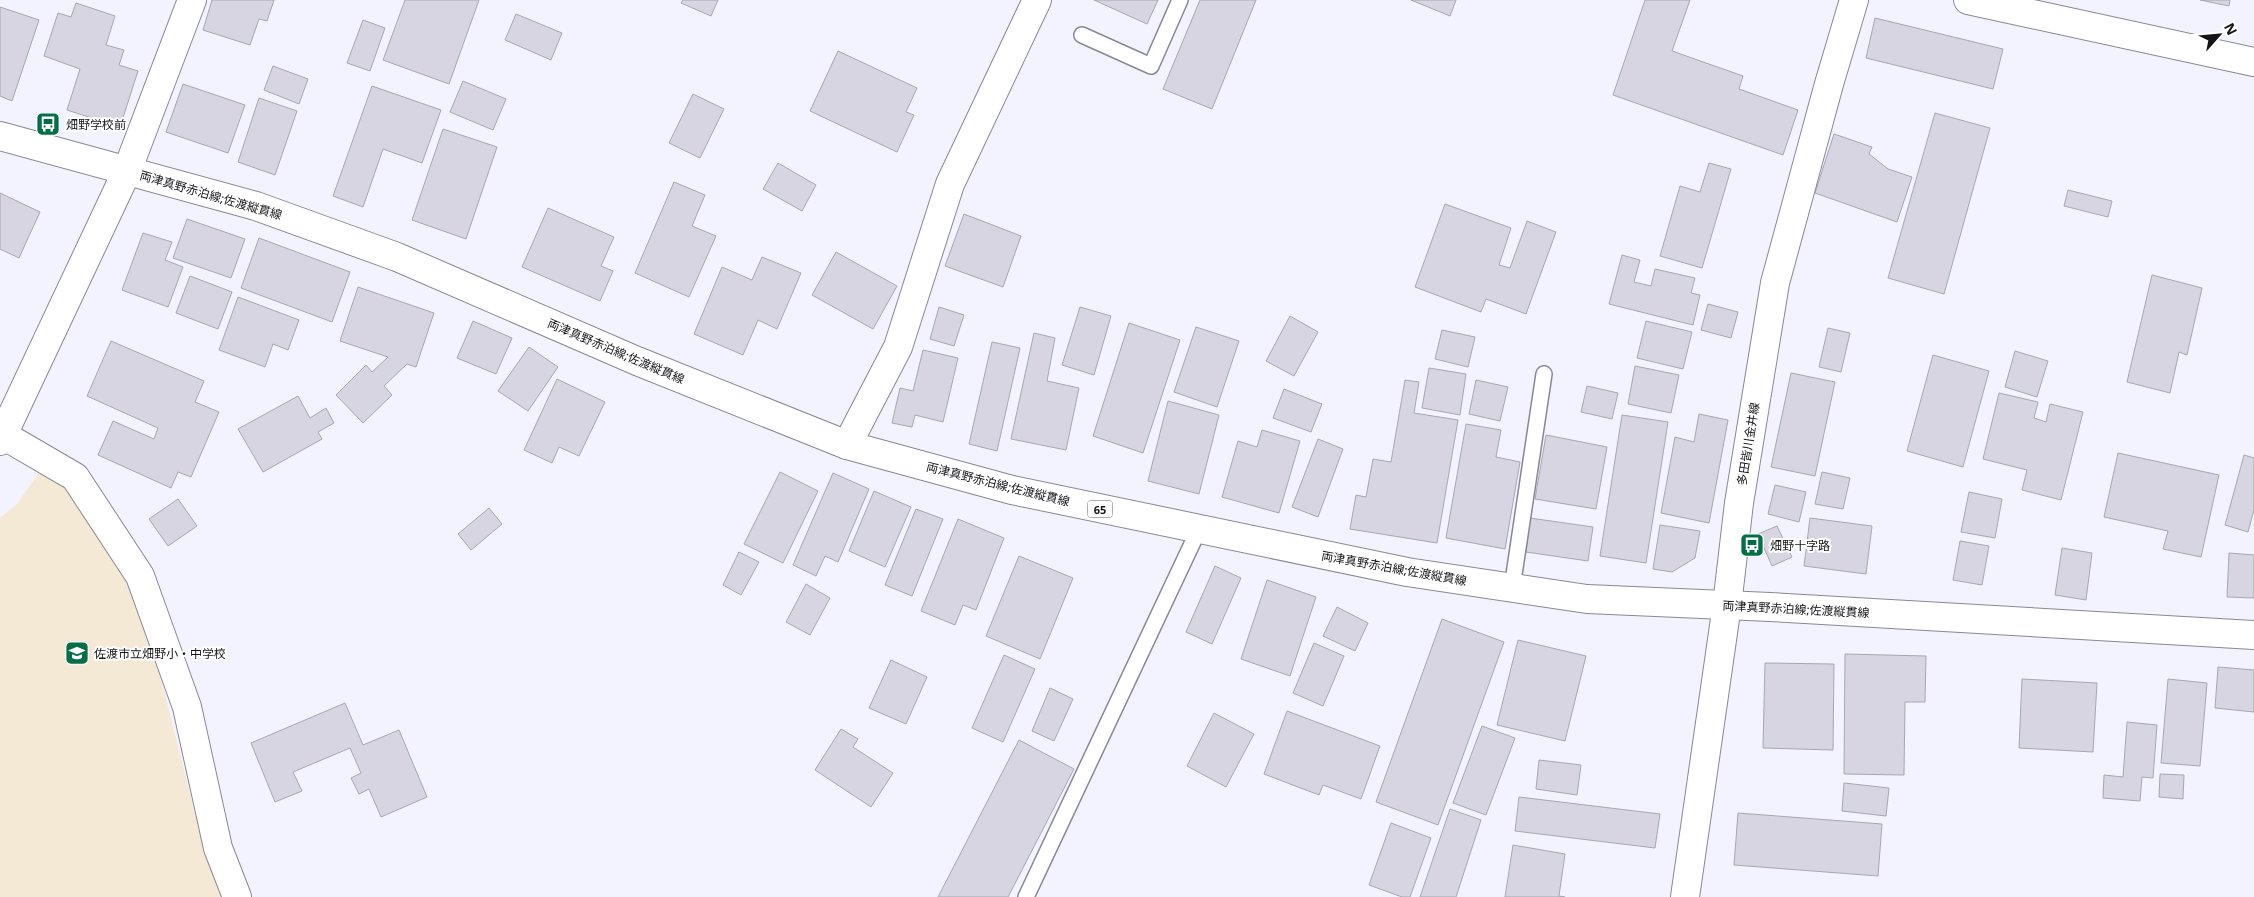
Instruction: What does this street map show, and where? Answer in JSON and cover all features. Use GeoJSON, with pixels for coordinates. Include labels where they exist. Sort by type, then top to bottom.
{"type":"FeatureCollection","features":[{"type":"Feature","properties":{"kind":"main road"},"geometry":{"type":"LineString","coordinates":[[192,0],[127,171],[2,438],[75,476],[140,576],[187,707],[218,848],[237,897]]}},
{"type":"Feature","properties":{"kind":"main road"},"geometry":{"type":"LineString","coordinates":[[847,445],[898,347],[950,184],[1037,0]]}},
{"type":"Feature","properties":{"kind":"main road","name":"多田皆川金井線"},"geometry":{"type":"LineString","coordinates":[[1684,897],[1727,605],[1739,503],[1775,283],[1854,0]]}},
{"type":"Feature","properties":{"kind":"main road"},"geometry":{"type":"LineString","coordinates":[[1968,0],[2254,62]]}},
{"type":"Feature","properties":{"kind":"main road","name":"両津真野赤泊線;佐渡縦貫線"},"geometry":{"type":"LineString","coordinates":[[0,136],[256,206],[397,257],[637,361],[847,445],[1012,490],[1407,572],[1587,599],[1727,605],[2254,635]]}},
{"type":"Feature","properties":{"kind":"lane"},"geometry":{"type":"LineString","coordinates":[[1082,35],[1151,66],[1180,0]]}},
{"type":"Feature","properties":{"kind":"lane"},"geometry":{"type":"LineString","coordinates":[[1512,588],[1544,374]]}},
{"type":"Feature","properties":{"kind":"lane"},"geometry":{"type":"LineString","coordinates":[[1026,897],[1199,529]]}},
{"type":"Feature","properties":{"kind":"shaded area","name":"佐渡市立畑野小・中学校"},"geometry":{"type":"Polygon","coordinates":[[[39,473],[61,479],[139,592],[205,854],[223,897],[0,897],[0,518],[17,504],[39,473]]]}},
{"type":"Feature","properties":{"kind":"building"},"geometry":{"type":"Polygon","coordinates":[[[212,0],[274,0],[267,21],[259,19],[250,45],[203,30],[212,0]]]}},
{"type":"Feature","properties":{"kind":"building"},"geometry":{"type":"Polygon","coordinates":[[[405,0],[479,0],[449,84],[383,60],[405,0]]]}},
{"type":"Feature","properties":{"kind":"building"},"geometry":{"type":"Polygon","coordinates":[[[683,0],[718,0],[711,16],[681,3],[683,0]]]}},
{"type":"Feature","properties":{"kind":"building"},"geometry":{"type":"Polygon","coordinates":[[[1094,0],[1158,0],[1147,24],[1094,0]]]}},
{"type":"Feature","properties":{"kind":"building"},"geometry":{"type":"Polygon","coordinates":[[[1200,0],[1256,0],[1212,109],[1163,89],[1200,0]]]}},
{"type":"Feature","properties":{"kind":"building"},"geometry":{"type":"Polygon","coordinates":[[[1411,0],[1456,0],[1450,16],[1411,0]]]}},
{"type":"Feature","properties":{"kind":"building"},"geometry":{"type":"Polygon","coordinates":[[[1645,0],[1690,0],[1672,51],[1743,76],[1739,89],[1798,110],[1783,155],[1613,95],[1645,0]]]}},
{"type":"Feature","properties":{"kind":"building"},"geometry":{"type":"Polygon","coordinates":[[[2200,0],[2230,0],[2229,6],[2200,0]]]}},
{"type":"Feature","properties":{"kind":"building"},"geometry":{"type":"Polygon","coordinates":[[[76,3],[115,16],[106,45],[124,50],[119,65],[138,71],[120,127],[67,110],[80,69],[44,56],[58,13],[71,17],[76,3]]]}},
{"type":"Feature","properties":{"kind":"building"},"geometry":{"type":"Polygon","coordinates":[[[0,7],[39,20],[12,101],[0,96],[0,7]]]}},
{"type":"Feature","properties":{"kind":"building"},"geometry":{"type":"Polygon","coordinates":[[[516,14],[562,33],[551,60],[505,40],[516,14]]]}},
{"type":"Feature","properties":{"kind":"building"},"geometry":{"type":"Polygon","coordinates":[[[1875,18],[2003,49],[1993,89],[1866,58],[1875,18]]]}},
{"type":"Feature","properties":{"kind":"building"},"geometry":{"type":"Polygon","coordinates":[[[363,20],[385,28],[370,71],[347,63],[363,20]]]}},
{"type":"Feature","properties":{"kind":"building"},"geometry":{"type":"Polygon","coordinates":[[[838,51],[917,88],[906,112],[914,115],[897,152],[810,111],[838,51]]]}},
{"type":"Feature","properties":{"kind":"building"},"geometry":{"type":"Polygon","coordinates":[[[273,66],[308,79],[299,104],[264,90],[273,66]]]}},
{"type":"Feature","properties":{"kind":"building"},"geometry":{"type":"Polygon","coordinates":[[[463,81],[506,99],[493,130],[450,112],[463,81]]]}},
{"type":"Feature","properties":{"kind":"building"},"geometry":{"type":"Polygon","coordinates":[[[183,84],[245,105],[228,153],[166,132],[183,84]]]}},
{"type":"Feature","properties":{"kind":"building"},"geometry":{"type":"Polygon","coordinates":[[[372,86],[441,110],[422,163],[383,149],[363,207],[333,196],[372,86]]]}},
{"type":"Feature","properties":{"kind":"building"},"geometry":{"type":"Polygon","coordinates":[[[693,94],[724,109],[700,158],[669,143],[693,94]]]}},
{"type":"Feature","properties":{"kind":"building"},"geometry":{"type":"Polygon","coordinates":[[[259,98],[297,111],[275,175],[238,162],[259,98]]]}},
{"type":"Feature","properties":{"kind":"building"},"geometry":{"type":"Polygon","coordinates":[[[1935,113],[1990,128],[1944,294],[1888,278],[1935,113]]]}},
{"type":"Feature","properties":{"kind":"building"},"geometry":{"type":"Polygon","coordinates":[[[443,129],[497,147],[466,239],[412,220],[443,129]]]}},
{"type":"Feature","properties":{"kind":"building"},"geometry":{"type":"Polygon","coordinates":[[[1834,134],[1872,147],[1869,154],[1888,169],[1912,177],[1897,222],[1815,193],[1834,134]]]}},
{"type":"Feature","properties":{"kind":"building"},"geometry":{"type":"Polygon","coordinates":[[[778,163],[816,185],[802,211],[763,189],[778,163]]]}},
{"type":"Feature","properties":{"kind":"building"},"geometry":{"type":"Polygon","coordinates":[[[1709,163],[1731,169],[1702,268],[1660,256],[1680,186],[1700,192],[1709,163]]]}},
{"type":"Feature","properties":{"kind":"building"},"geometry":{"type":"Polygon","coordinates":[[[674,182],[705,195],[692,226],[716,236],[689,297],[635,273],[674,182]]]}},
{"type":"Feature","properties":{"kind":"building"},"geometry":{"type":"Polygon","coordinates":[[[2068,190],[2112,201],[2108,217],[2064,206],[2068,190]]]}},
{"type":"Feature","properties":{"kind":"building"},"geometry":{"type":"Polygon","coordinates":[[[0,193],[40,212],[19,258],[0,249],[0,193]]]}},
{"type":"Feature","properties":{"kind":"building"},"geometry":{"type":"Polygon","coordinates":[[[1445,204],[1511,228],[1499,265],[1510,268],[1527,221],[1556,232],[1526,314],[1486,299],[1481,312],[1415,287],[1445,204]]]}},
{"type":"Feature","properties":{"kind":"building"},"geometry":{"type":"Polygon","coordinates":[[[548,208],[614,237],[601,266],[613,271],[600,301],[522,267],[548,208]]]}},
{"type":"Feature","properties":{"kind":"building"},"geometry":{"type":"Polygon","coordinates":[[[964,214],[1021,236],[1003,287],[945,266],[964,214]]]}},
{"type":"Feature","properties":{"kind":"building"},"geometry":{"type":"Polygon","coordinates":[[[187,219],[245,239],[231,278],[173,258],[187,219]]]}},
{"type":"Feature","properties":{"kind":"building"},"geometry":{"type":"Polygon","coordinates":[[[143,233],[172,242],[165,260],[183,267],[168,307],[122,290],[143,233]]]}},
{"type":"Feature","properties":{"kind":"building"},"geometry":{"type":"Polygon","coordinates":[[[259,238],[350,272],[332,322],[241,288],[259,238]]]}},
{"type":"Feature","properties":{"kind":"building"},"geometry":{"type":"Polygon","coordinates":[[[836,252],[897,286],[873,329],[812,295],[836,252]]]}},
{"type":"Feature","properties":{"kind":"building"},"geometry":{"type":"Polygon","coordinates":[[[1622,255],[1640,260],[1634,282],[1651,286],[1655,269],[1695,278],[1691,293],[1700,295],[1693,325],[1609,304],[1622,255]]]}},
{"type":"Feature","properties":{"kind":"building"},"geometry":{"type":"Polygon","coordinates":[[[762,257],[801,273],[777,329],[758,320],[743,355],[694,334],[722,267],[752,280],[762,257]]]}},
{"type":"Feature","properties":{"kind":"building"},"geometry":{"type":"Polygon","coordinates":[[[2152,275],[2202,288],[2187,355],[2179,352],[2170,393],[2127,382],[2152,275]]]}},
{"type":"Feature","properties":{"kind":"building"},"geometry":{"type":"Polygon","coordinates":[[[190,276],[232,292],[218,329],[176,313],[190,276]]]}},
{"type":"Feature","properties":{"kind":"building"},"geometry":{"type":"Polygon","coordinates":[[[358,287],[434,313],[416,367],[407,364],[384,386],[392,395],[363,423],[336,395],[366,365],[372,372],[388,357],[340,341],[358,287]]]}},
{"type":"Feature","properties":{"kind":"building"},"geometry":{"type":"Polygon","coordinates":[[[238,297],[299,320],[288,350],[273,344],[265,367],[219,350],[238,297]]]}},
{"type":"Feature","properties":{"kind":"building"},"geometry":{"type":"Polygon","coordinates":[[[1708,304],[1738,312],[1731,338],[1701,330],[1708,304]]]}},
{"type":"Feature","properties":{"kind":"building"},"geometry":{"type":"Polygon","coordinates":[[[939,307],[964,315],[954,346],[930,339],[939,307]]]}},
{"type":"Feature","properties":{"kind":"building"},"geometry":{"type":"Polygon","coordinates":[[[1080,307],[1111,316],[1094,375],[1062,365],[1080,307]]]}},
{"type":"Feature","properties":{"kind":"building"},"geometry":{"type":"Polygon","coordinates":[[[1290,316],[1318,332],[1294,376],[1266,361],[1290,316]]]}},
{"type":"Feature","properties":{"kind":"building"},"geometry":{"type":"Polygon","coordinates":[[[473,321],[512,338],[496,374],[457,358],[473,321]]]}},
{"type":"Feature","properties":{"kind":"building"},"geometry":{"type":"Polygon","coordinates":[[[1646,321],[1692,332],[1683,369],[1637,358],[1646,321]]]}},
{"type":"Feature","properties":{"kind":"building"},"geometry":{"type":"Polygon","coordinates":[[[1129,323],[1180,340],[1143,453],[1093,436],[1129,323]]]}},
{"type":"Feature","properties":{"kind":"building"},"geometry":{"type":"Polygon","coordinates":[[[1196,327],[1239,341],[1217,407],[1174,392],[1196,327]]]}},
{"type":"Feature","properties":{"kind":"building"},"geometry":{"type":"Polygon","coordinates":[[[1828,328],[1850,333],[1841,372],[1819,367],[1828,328]]]}},
{"type":"Feature","properties":{"kind":"building"},"geometry":{"type":"Polygon","coordinates":[[[1442,330],[1475,337],[1468,367],[1435,359],[1442,330]]]}},
{"type":"Feature","properties":{"kind":"building"},"geometry":{"type":"Polygon","coordinates":[[[1034,333],[1055,338],[1047,381],[1079,388],[1066,450],[1011,439],[1034,333]]]}},
{"type":"Feature","properties":{"kind":"building"},"geometry":{"type":"Polygon","coordinates":[[[111,341],[204,381],[195,402],[219,412],[191,477],[178,472],[171,488],[98,455],[113,421],[154,439],[158,428],[87,396],[111,341]]]}},
{"type":"Feature","properties":{"kind":"building"},"geometry":{"type":"Polygon","coordinates":[[[992,342],[1020,348],[997,451],[969,444],[992,342]]]}},
{"type":"Feature","properties":{"kind":"building"},"geometry":{"type":"Polygon","coordinates":[[[529,347],[558,367],[528,411],[498,391],[529,347]]]}},
{"type":"Feature","properties":{"kind":"building"},"geometry":{"type":"Polygon","coordinates":[[[923,350],[958,358],[943,422],[915,415],[912,427],[892,423],[900,388],[913,391],[923,350]]]}},
{"type":"Feature","properties":{"kind":"building"},"geometry":{"type":"Polygon","coordinates":[[[2015,351],[2048,361],[2037,397],[2005,387],[2015,351]]]}},
{"type":"Feature","properties":{"kind":"building"},"geometry":{"type":"Polygon","coordinates":[[[1933,355],[1989,371],[1963,467],[1907,451],[1933,355]]]}},
{"type":"Feature","properties":{"kind":"building"},"geometry":{"type":"Polygon","coordinates":[[[1635,366],[1679,375],[1671,413],[1628,404],[1635,366]]]}},
{"type":"Feature","properties":{"kind":"building"},"geometry":{"type":"Polygon","coordinates":[[[1429,368],[1466,374],[1460,415],[1422,408],[1429,368]]]}},
{"type":"Feature","properties":{"kind":"building"},"geometry":{"type":"Polygon","coordinates":[[[1791,373],[1835,382],[1815,476],[1771,467],[1791,373]]]}},
{"type":"Feature","properties":{"kind":"building"},"geometry":{"type":"Polygon","coordinates":[[[557,379],[605,402],[579,456],[559,447],[552,463],[524,450],[557,379]]]}},
{"type":"Feature","properties":{"kind":"building"},"geometry":{"type":"Polygon","coordinates":[[[1405,380],[1419,382],[1414,413],[1458,420],[1437,543],[1350,529],[1356,495],[1366,497],[1373,459],[1391,462],[1405,380]]]}},
{"type":"Feature","properties":{"kind":"building"},"geometry":{"type":"Polygon","coordinates":[[[1476,380],[1508,387],[1500,421],[1469,414],[1476,380]]]}},
{"type":"Feature","properties":{"kind":"building"},"geometry":{"type":"Polygon","coordinates":[[[1587,386],[1618,393],[1612,419],[1581,412],[1587,386]]]}},
{"type":"Feature","properties":{"kind":"building"},"geometry":{"type":"Polygon","coordinates":[[[1284,389],[1322,404],[1311,432],[1273,418],[1284,389]]]}},
{"type":"Feature","properties":{"kind":"building"},"geometry":{"type":"Polygon","coordinates":[[[1999,393],[2038,402],[2034,418],[2046,422],[2050,404],[2083,412],[2061,500],[2022,490],[2027,470],[1983,459],[1999,393]]]}},
{"type":"Feature","properties":{"kind":"building"},"geometry":{"type":"Polygon","coordinates":[[[298,396],[310,418],[326,408],[334,423],[318,432],[322,439],[263,472],[238,429],[298,396]]]}},
{"type":"Feature","properties":{"kind":"building"},"geometry":{"type":"Polygon","coordinates":[[[1168,401],[1219,415],[1199,494],[1148,481],[1168,401]]]}},
{"type":"Feature","properties":{"kind":"building"},"geometry":{"type":"Polygon","coordinates":[[[1699,414],[1728,420],[1709,523],[1661,513],[1675,437],[1694,442],[1699,414]]]}},
{"type":"Feature","properties":{"kind":"building"},"geometry":{"type":"Polygon","coordinates":[[[1622,415],[1668,422],[1646,563],[1600,556],[1622,415]]]}},
{"type":"Feature","properties":{"kind":"building"},"geometry":{"type":"Polygon","coordinates":[[[1466,424],[1501,430],[1496,457],[1520,462],[1505,549],[1446,538],[1466,424]]]}},
{"type":"Feature","properties":{"kind":"building"},"geometry":{"type":"Polygon","coordinates":[[[1262,430],[1300,441],[1279,513],[1222,497],[1238,441],[1257,447],[1262,430]]]}},
{"type":"Feature","properties":{"kind":"building"},"geometry":{"type":"Polygon","coordinates":[[[1546,435],[1607,447],[1596,509],[1535,499],[1546,435]]]}},
{"type":"Feature","properties":{"kind":"building"},"geometry":{"type":"Polygon","coordinates":[[[1318,439],[1343,449],[1318,517],[1292,507],[1318,439]]]}},
{"type":"Feature","properties":{"kind":"building"},"geometry":{"type":"Polygon","coordinates":[[[2118,453],[2219,475],[2201,557],[2163,549],[2168,531],[2104,517],[2118,453]]]}},
{"type":"Feature","properties":{"kind":"building"},"geometry":{"type":"Polygon","coordinates":[[[2244,455],[2254,458],[2254,510],[2248,532],[2225,525],[2244,455]]]}},
{"type":"Feature","properties":{"kind":"building"},"geometry":{"type":"Polygon","coordinates":[[[780,472],[818,491],[783,563],[744,544],[780,472]]]}},
{"type":"Feature","properties":{"kind":"building"},"geometry":{"type":"Polygon","coordinates":[[[1822,472],[1850,478],[1843,509],[1815,504],[1822,472]]]}},
{"type":"Feature","properties":{"kind":"building"},"geometry":{"type":"Polygon","coordinates":[[[833,473],[869,489],[838,562],[825,556],[816,576],[793,565],[833,473]]]}},
{"type":"Feature","properties":{"kind":"building"},"geometry":{"type":"Polygon","coordinates":[[[1775,485],[1806,492],[1799,522],[1768,514],[1775,485]]]}},
{"type":"Feature","properties":{"kind":"building"},"geometry":{"type":"Polygon","coordinates":[[[874,491],[911,507],[885,567],[849,551],[874,491]]]}},
{"type":"Feature","properties":{"kind":"building"},"geometry":{"type":"Polygon","coordinates":[[[1969,492],[2002,499],[1995,538],[1961,532],[1969,492]]]}},
{"type":"Feature","properties":{"kind":"building"},"geometry":{"type":"Polygon","coordinates":[[[178,499],[197,526],[168,546],[149,519],[178,499]]]}},
{"type":"Feature","properties":{"kind":"building"},"geometry":{"type":"Polygon","coordinates":[[[489,508],[502,524],[471,550],[458,534],[489,508]]]}},
{"type":"Feature","properties":{"kind":"building"},"geometry":{"type":"Polygon","coordinates":[[[916,509],[943,519],[912,596],[885,585],[916,509]]]}},
{"type":"Feature","properties":{"kind":"building"},"geometry":{"type":"Polygon","coordinates":[[[1530,518],[1593,527],[1588,561],[1526,552],[1530,518]]]}},
{"type":"Feature","properties":{"kind":"building"},"geometry":{"type":"Polygon","coordinates":[[[1810,518],[1872,526],[1866,574],[1804,566],[1810,518]]]}},
{"type":"Feature","properties":{"kind":"building"},"geometry":{"type":"Polygon","coordinates":[[[958,519],[1004,538],[976,610],[963,605],[955,625],[921,611],[958,519]]]}},
{"type":"Feature","properties":{"kind":"building"},"geometry":{"type":"Polygon","coordinates":[[[1660,525],[1700,531],[1695,558],[1672,572],[1653,569],[1660,525]]]}},
{"type":"Feature","properties":{"kind":"building"},"geometry":{"type":"Polygon","coordinates":[[[1777,526],[1792,557],[1772,566],[1758,534],[1777,526]]]}},
{"type":"Feature","properties":{"kind":"building"},"geometry":{"type":"Polygon","coordinates":[[[1960,541],[1989,546],[1982,585],[1953,580],[1960,541]]]}},
{"type":"Feature","properties":{"kind":"building"},"geometry":{"type":"Polygon","coordinates":[[[2062,548],[2092,553],[2086,600],[2055,595],[2062,548]]]}},
{"type":"Feature","properties":{"kind":"building"},"geometry":{"type":"Polygon","coordinates":[[[739,552],[759,562],[741,595],[723,585],[739,552]]]}},
{"type":"Feature","properties":{"kind":"building"},"geometry":{"type":"Polygon","coordinates":[[[2229,553],[2254,555],[2254,598],[2227,597],[2229,553]]]}},
{"type":"Feature","properties":{"kind":"building"},"geometry":{"type":"Polygon","coordinates":[[[1019,556],[1073,578],[1040,659],[986,636],[1019,556]]]}},
{"type":"Feature","properties":{"kind":"building"},"geometry":{"type":"Polygon","coordinates":[[[1215,566],[1241,578],[1212,644],[1186,632],[1215,566]]]}},
{"type":"Feature","properties":{"kind":"building"},"geometry":{"type":"Polygon","coordinates":[[[1267,580],[1316,597],[1290,676],[1241,659],[1267,580]]]}},
{"type":"Feature","properties":{"kind":"building"},"geometry":{"type":"Polygon","coordinates":[[[806,584],[830,598],[810,635],[786,622],[806,584]]]}},
{"type":"Feature","properties":{"kind":"building"},"geometry":{"type":"Polygon","coordinates":[[[1337,607],[1368,623],[1355,651],[1323,636],[1337,607]]]}},
{"type":"Feature","properties":{"kind":"building"},"geometry":{"type":"Polygon","coordinates":[[[1442,619],[1504,642],[1438,825],[1376,802],[1442,619]]]}},
{"type":"Feature","properties":{"kind":"building"},"geometry":{"type":"Polygon","coordinates":[[[1518,640],[1586,656],[1565,741],[1497,725],[1518,640]]]}},
{"type":"Feature","properties":{"kind":"building"},"geometry":{"type":"Polygon","coordinates":[[[1314,643],[1344,656],[1323,706],[1293,693],[1314,643]]]}},
{"type":"Feature","properties":{"kind":"building"},"geometry":{"type":"Polygon","coordinates":[[[1845,654],[1926,656],[1925,702],[1905,702],[1904,775],[1844,774],[1845,654]]]}},
{"type":"Feature","properties":{"kind":"building"},"geometry":{"type":"Polygon","coordinates":[[[1004,655],[1035,669],[1003,742],[972,728],[1004,655]]]}},
{"type":"Feature","properties":{"kind":"building"},"geometry":{"type":"Polygon","coordinates":[[[891,660],[927,677],[906,724],[869,708],[891,660]]]}},
{"type":"Feature","properties":{"kind":"building"},"geometry":{"type":"Polygon","coordinates":[[[1765,663],[1834,664],[1833,750],[1763,748],[1765,663]]]}},
{"type":"Feature","properties":{"kind":"building"},"geometry":{"type":"Polygon","coordinates":[[[2218,667],[2254,670],[2254,712],[2215,708],[2218,667]]]}},
{"type":"Feature","properties":{"kind":"building"},"geometry":{"type":"Polygon","coordinates":[[[2022,679],[2097,683],[2093,752],[2019,748],[2022,679]]]}},
{"type":"Feature","properties":{"kind":"building"},"geometry":{"type":"Polygon","coordinates":[[[2168,679],[2207,683],[2200,766],[2161,763],[2168,679]]]}},
{"type":"Feature","properties":{"kind":"building"},"geometry":{"type":"Polygon","coordinates":[[[1050,688],[1073,699],[1054,741],[1032,731],[1050,688]]]}},
{"type":"Feature","properties":{"kind":"building"},"geometry":{"type":"Polygon","coordinates":[[[345,703],[363,745],[399,730],[427,797],[381,817],[369,789],[359,794],[351,778],[361,773],[350,748],[293,772],[302,791],[275,802],[251,743],[345,703]]]}},
{"type":"Feature","properties":{"kind":"building"},"geometry":{"type":"Polygon","coordinates":[[[1287,711],[1380,746],[1361,799],[1323,785],[1319,795],[1264,774],[1287,711]]]}},
{"type":"Feature","properties":{"kind":"building"},"geometry":{"type":"Polygon","coordinates":[[[1214,713],[1254,734],[1226,787],[1187,766],[1214,713]]]}},
{"type":"Feature","properties":{"kind":"building"},"geometry":{"type":"Polygon","coordinates":[[[2127,722],[2157,725],[2153,778],[2142,777],[2140,801],[2103,798],[2104,775],[2123,777],[2127,722]]]}},
{"type":"Feature","properties":{"kind":"building"},"geometry":{"type":"Polygon","coordinates":[[[1482,726],[1515,738],[1486,815],[1453,803],[1482,726]]]}},
{"type":"Feature","properties":{"kind":"building"},"geometry":{"type":"Polygon","coordinates":[[[841,729],[858,739],[853,747],[893,773],[871,807],[815,770],[841,729]]]}},
{"type":"Feature","properties":{"kind":"building"},"geometry":{"type":"Polygon","coordinates":[[[1019,740],[1074,769],[1008,897],[938,897],[1019,740]]]}},
{"type":"Feature","properties":{"kind":"building"},"geometry":{"type":"Polygon","coordinates":[[[1539,760],[1581,765],[1577,795],[1536,789],[1539,760]]]}},
{"type":"Feature","properties":{"kind":"building"},"geometry":{"type":"Polygon","coordinates":[[[2160,774],[2184,775],[2183,799],[2159,797],[2160,774]]]}},
{"type":"Feature","properties":{"kind":"building"},"geometry":{"type":"Polygon","coordinates":[[[1844,783],[1889,788],[1886,816],[1842,811],[1844,783]]]}},
{"type":"Feature","properties":{"kind":"building"},"geometry":{"type":"Polygon","coordinates":[[[1519,797],[1660,814],[1655,848],[1515,831],[1519,797]]]}},
{"type":"Feature","properties":{"kind":"building"},"geometry":{"type":"Polygon","coordinates":[[[1450,809],[1481,820],[1456,897],[1420,897],[1450,809]]]}},
{"type":"Feature","properties":{"kind":"building"},"geometry":{"type":"Polygon","coordinates":[[[1738,813],[1882,824],[1878,876],[1734,865],[1738,813]]]}},
{"type":"Feature","properties":{"kind":"building"},"geometry":{"type":"Polygon","coordinates":[[[1391,823],[1431,838],[1410,897],[1402,897],[1369,885],[1391,823]]]}},
{"type":"Feature","properties":{"kind":"building"},"geometry":{"type":"Polygon","coordinates":[[[1513,845],[1565,854],[1559,896],[1565,897],[1505,897],[1513,845]]]}},
{"type":"Feature","properties":{"kind":"place","name":"畑野学校前"},"geometry":{"type":"Point","coordinates":[48,124]}},
{"type":"Feature","properties":{"kind":"place","name":"畑野十字路"},"geometry":{"type":"Point","coordinates":[1752,545]}},
{"type":"Feature","properties":{"kind":"place","name":"佐渡市立畑野小・中学校"},"geometry":{"type":"Point","coordinates":[77,653]}}]}
